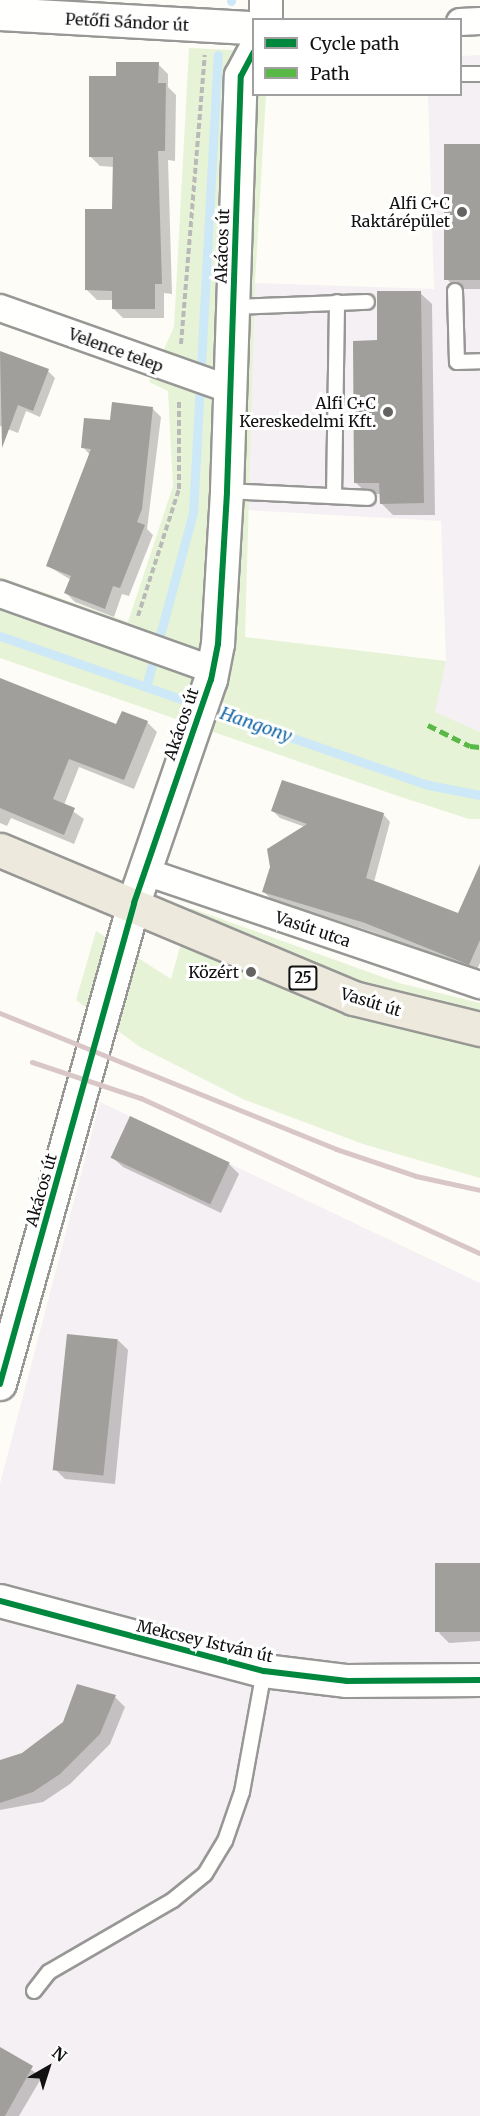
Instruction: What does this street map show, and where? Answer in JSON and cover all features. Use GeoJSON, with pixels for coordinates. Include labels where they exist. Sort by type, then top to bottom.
{"type":"FeatureCollection","features":[{"type":"Feature","properties":{"kind":"main road","name":"25"},"geometry":{"type":"LineString","coordinates":[[0,850],[134,903]]}},
{"type":"Feature","properties":{"kind":"main road","name":"Vasút út"},"geometry":{"type":"LineString","coordinates":[[134,903],[353,998],[480,1029]]}},
{"type":"Feature","properties":{"kind":"street"},"geometry":{"type":"LineString","coordinates":[[266,0],[266,18]]}},
{"type":"Feature","properties":{"kind":"street","name":"Petőfi Sándor út"},"geometry":{"type":"LineString","coordinates":[[0,14],[252,28]]}},
{"type":"Feature","properties":{"kind":"street"},"geometry":{"type":"LineString","coordinates":[[462,22],[480,21]]}},
{"type":"Feature","properties":{"kind":"street","name":"Akácos út"},"geometry":{"type":"LineString","coordinates":[[0,1384],[134,903],[212,675],[222,621],[227,491],[224,387],[234,307],[241,76],[252,56]]}},
{"type":"Feature","properties":{"kind":"street","name":"Velence telep"},"geometry":{"type":"LineString","coordinates":[[0,308],[224,387]]}},
{"type":"Feature","properties":{"kind":"street"},"geometry":{"type":"LineString","coordinates":[[0,594],[135,641],[176,657],[212,675]]}},
{"type":"Feature","properties":{"kind":"street","name":"Vasút utca"},"geometry":{"type":"LineString","coordinates":[[146,872],[480,985]]}},
{"type":"Feature","properties":{"kind":"street","name":"Mekcsey István út"},"geometry":{"type":"LineString","coordinates":[[0,1601],[183,1652],[264,1671],[347,1681],[480,1680]]}},
{"type":"Feature","properties":{"kind":"lane"},"geometry":{"type":"LineString","coordinates":[[462,74],[480,74]]}},
{"type":"Feature","properties":{"kind":"lane"},"geometry":{"type":"LineString","coordinates":[[455,291],[457,362],[480,361]]}},
{"type":"Feature","properties":{"kind":"lane"},"geometry":{"type":"LineString","coordinates":[[334,496],[337,302]]}},
{"type":"Feature","properties":{"kind":"lane"},"geometry":{"type":"LineString","coordinates":[[234,307],[367,302]]}},
{"type":"Feature","properties":{"kind":"lane"},"geometry":{"type":"LineString","coordinates":[[227,491],[368,498]]}},
{"type":"Feature","properties":{"kind":"lane"},"geometry":{"type":"LineString","coordinates":[[34,1991],[49,1972],[173,1900],[206,1874],[225,1841],[242,1792],[264,1671]]}},
{"type":"Feature","properties":{"kind":"path"},"geometry":{"type":"LineString","coordinates":[[135,641],[179,489],[184,374],[207,26]]}},
{"type":"Feature","properties":{"kind":"shaded area"},"geometry":{"type":"Polygon","coordinates":[[[480,55],[480,732],[434,712],[446,661],[441,521],[247,510],[255,283],[434,289],[428,96],[462,96],[462,56],[480,55]]]}},
{"type":"Feature","properties":{"kind":"shaded area"},"geometry":{"type":"Polygon","coordinates":[[[100,1102],[480,1283],[480,2116],[0,2116],[0,1484],[100,1102]]]}},
{"type":"Feature","properties":{"kind":"green space"},"geometry":{"type":"Polygon","coordinates":[[[189,48],[252,51],[252,96],[266,96],[255,283],[245,637],[446,661],[435,712],[480,732],[480,819],[469,819],[398,796],[0,658],[0,577],[128,622],[173,486],[168,391],[149,382],[174,327],[189,48]]]}},
{"type":"Feature","properties":{"kind":"green space"},"geometry":{"type":"Polygon","coordinates":[[[191,908],[399,983],[480,1003],[480,1178],[363,1144],[245,1100],[140,1047],[76,1000],[96,931],[171,979],[191,908]]]}},
{"type":"Feature","properties":{"kind":"building"},"geometry":{"type":"Polygon","coordinates":[[[116,62],[159,62],[158,83],[166,83],[165,151],[158,151],[162,284],[155,284],[155,309],[112,309],[112,291],[85,290],[85,209],[112,209],[113,157],[89,157],[89,76],[116,76],[116,62]]]}},
{"type":"Feature","properties":{"kind":"building","name":"Alfi C+C Raktárépület"},"geometry":{"type":"Polygon","coordinates":[[[444,144],[480,144],[480,280],[444,280],[444,144]]]}},
{"type":"Feature","properties":{"kind":"building","name":"Alfi C+C Kereskedelmi Kft."},"geometry":{"type":"Polygon","coordinates":[[[377,291],[421,291],[424,503],[380,504],[379,483],[354,483],[353,341],[377,340],[377,291]]]}},
{"type":"Feature","properties":{"kind":"building"},"geometry":{"type":"Polygon","coordinates":[[[0,351],[49,369],[33,411],[18,405],[2,448],[0,351]]]}},
{"type":"Feature","properties":{"kind":"building"},"geometry":{"type":"Polygon","coordinates":[[[112,402],[153,407],[142,509],[137,522],[145,525],[120,588],[113,586],[105,609],[64,593],[71,576],[46,566],[91,449],[81,448],[84,418],[110,420],[112,402]]]}},
{"type":"Feature","properties":{"kind":"building"},"geometry":{"type":"Polygon","coordinates":[[[0,678],[116,724],[122,711],[148,721],[124,780],[69,759],[53,799],[75,808],[64,835],[0,808],[0,678]]]}},
{"type":"Feature","properties":{"kind":"building"},"geometry":{"type":"Polygon","coordinates":[[[282,780],[384,813],[366,878],[458,913],[480,864],[480,940],[469,965],[365,923],[262,892],[270,867],[267,849],[307,824],[271,811],[282,780]]]}},
{"type":"Feature","properties":{"kind":"building"},"geometry":{"type":"Polygon","coordinates":[[[130,1116],[230,1162],[210,1204],[111,1158],[130,1116]]]}},
{"type":"Feature","properties":{"kind":"building"},"geometry":{"type":"Polygon","coordinates":[[[67,1334],[118,1339],[103,1476],[53,1470],[67,1334]]]}},
{"type":"Feature","properties":{"kind":"building"},"geometry":{"type":"Polygon","coordinates":[[[435,1563],[480,1563],[480,1632],[435,1632],[435,1563]]]}},
{"type":"Feature","properties":{"kind":"building"},"geometry":{"type":"Polygon","coordinates":[[[77,1684],[116,1695],[100,1734],[60,1774],[33,1792],[0,1803],[0,1760],[22,1753],[63,1722],[77,1684]]]}},
{"type":"Feature","properties":{"kind":"building"},"geometry":{"type":"Polygon","coordinates":[[[0,2047],[33,2066],[5,2116],[0,2116],[0,2047]]]}},
{"type":"Feature","properties":{"kind":"waterway"},"geometry":{"type":"LineString","coordinates":[[146,687],[193,513],[218,55]]}},
{"type":"Feature","properties":{"kind":"waterway","name":"Hangony"},"geometry":{"type":"LineString","coordinates":[[0,636],[428,785],[480,795]]}},
{"type":"Feature","properties":{"kind":"railway"},"geometry":{"type":"LineString","coordinates":[[0,1013],[336,1149],[416,1176],[480,1190]]}},
{"type":"Feature","properties":{"kind":"railway"},"geometry":{"type":"LineString","coordinates":[[32,1062],[141,1098],[480,1253]]}},
{"type":"Feature","properties":{"kind":"marked path"},"geometry":{"type":"LineString","coordinates":[[428,725],[470,746],[480,747]]}},
{"type":"Feature","properties":{"kind":"cycle path"},"geometry":{"type":"LineString","coordinates":[[0,1384],[134,903],[211,680],[218,644],[227,491],[241,76],[252,56]]}},
{"type":"Feature","properties":{"kind":"cycle path"},"geometry":{"type":"LineString","coordinates":[[0,1601],[264,1671],[347,1681],[480,1680]]}},
{"type":"Feature","properties":{"kind":"place","name":"Alfi C+C Raktárépület"},"geometry":{"type":"Point","coordinates":[462,212]}},
{"type":"Feature","properties":{"kind":"place","name":"Alfi C+C Kereskedelmi Kft."},"geometry":{"type":"Point","coordinates":[388,412]}},
{"type":"Feature","properties":{"kind":"place","name":"Közért"},"geometry":{"type":"Point","coordinates":[251,972]}}]}
